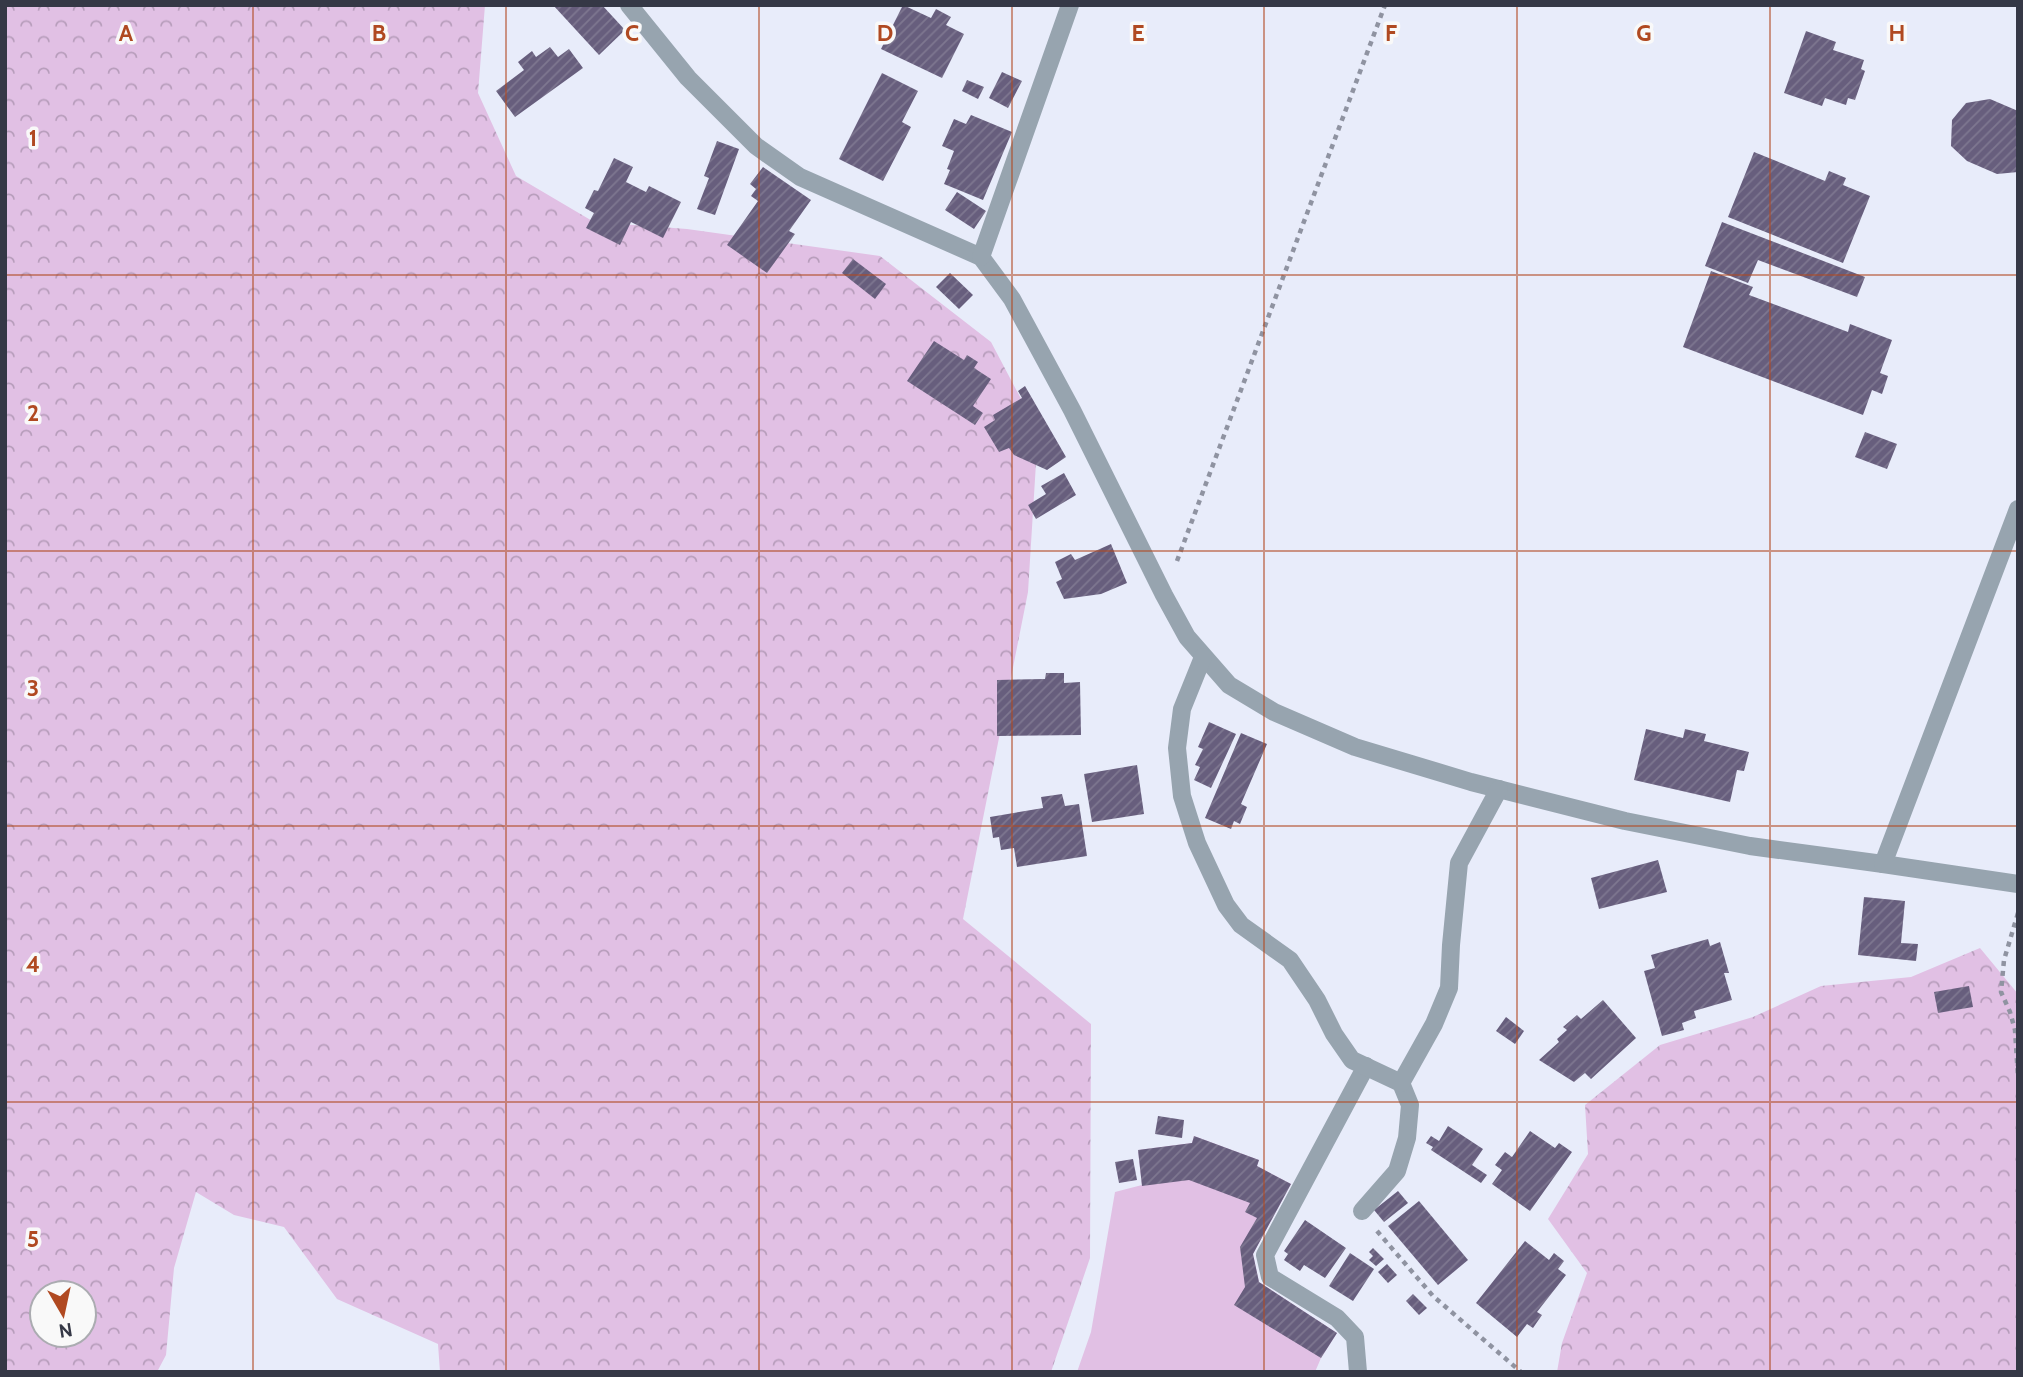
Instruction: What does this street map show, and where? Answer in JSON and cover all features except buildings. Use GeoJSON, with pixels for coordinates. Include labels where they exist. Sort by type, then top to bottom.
{"type":"FeatureCollection","features":[{"type":"Feature","properties":{"kind":"street"},"geometry":{"type":"LineString","coordinates":[[629,5],[688,78],[756,146],[800,177],[981,257],[1012,299],[1072,410],[1187,637],[1230,685],[1274,712],[1355,747],[1499,789],[1625,821],[1750,846],[2018,884]]}},
{"type":"Feature","properties":{"kind":"street"},"geometry":{"type":"LineString","coordinates":[[981,257],[1070,5]]}},
{"type":"Feature","properties":{"kind":"street"},"geometry":{"type":"LineString","coordinates":[[1883,864],[2018,509]]}},
{"type":"Feature","properties":{"kind":"street"},"geometry":{"type":"LineString","coordinates":[[1203,657],[1182,709],[1177,748],[1182,796],[1197,843],[1226,905],[1241,925],[1290,960],[1352,1060],[1401,1083],[1410,1105],[1407,1139],[1397,1171],[1362,1211]]}},
{"type":"Feature","properties":{"kind":"street"},"geometry":{"type":"LineString","coordinates":[[1401,1083],[1434,1024],[1449,988],[1459,863],[1499,789]]}},
{"type":"Feature","properties":{"kind":"street"},"geometry":{"type":"LineString","coordinates":[[1358,1372],[1355,1336],[1337,1318],[1270,1277],[1265,1255],[1366,1066]]}},
{"type":"Feature","properties":{"kind":"path"},"geometry":{"type":"LineString","coordinates":[[1164,595],[1385,5]]}},
{"type":"Feature","properties":{"kind":"path"},"geometry":{"type":"LineString","coordinates":[[2018,913],[2004,960],[2001,992],[2015,1030],[2018,1077]]}},
{"type":"Feature","properties":{"kind":"path"},"geometry":{"type":"LineString","coordinates":[[1362,1211],[1433,1296],[1521,1372]]}},
{"type":"Feature","properties":{"kind":"green space"},"geometry":{"type":"Polygon","coordinates":[[[5,5],[485,5],[478,93],[516,176],[594,222],[687,229],[880,256],[991,342],[1038,431],[1028,592],[963,919],[1091,1024],[1090,1258],[1051,1372],[440,1372],[438,1344],[337,1299],[284,1227],[234,1215],[196,1192],[174,1268],[166,1355],[157,1372],[5,1372],[5,5]]]}},
{"type":"Feature","properties":{"kind":"green space"},"geometry":{"type":"Polygon","coordinates":[[[1980,948],[2018,994],[2018,1372],[1557,1372],[1562,1343],[1587,1273],[1548,1219],[1588,1154],[1585,1105],[1660,1045],[1753,1017],[1821,986],[1911,977],[1980,948]]]}},
{"type":"Feature","properties":{"kind":"green space"},"geometry":{"type":"Polygon","coordinates":[[[1194,1136],[1259,1160],[1257,1166],[1291,1184],[1253,1254],[1259,1282],[1337,1333],[1315,1372],[1077,1372],[1091,1332],[1115,1192],[1142,1185],[1138,1150],[1192,1143],[1194,1136]]]}}]}
